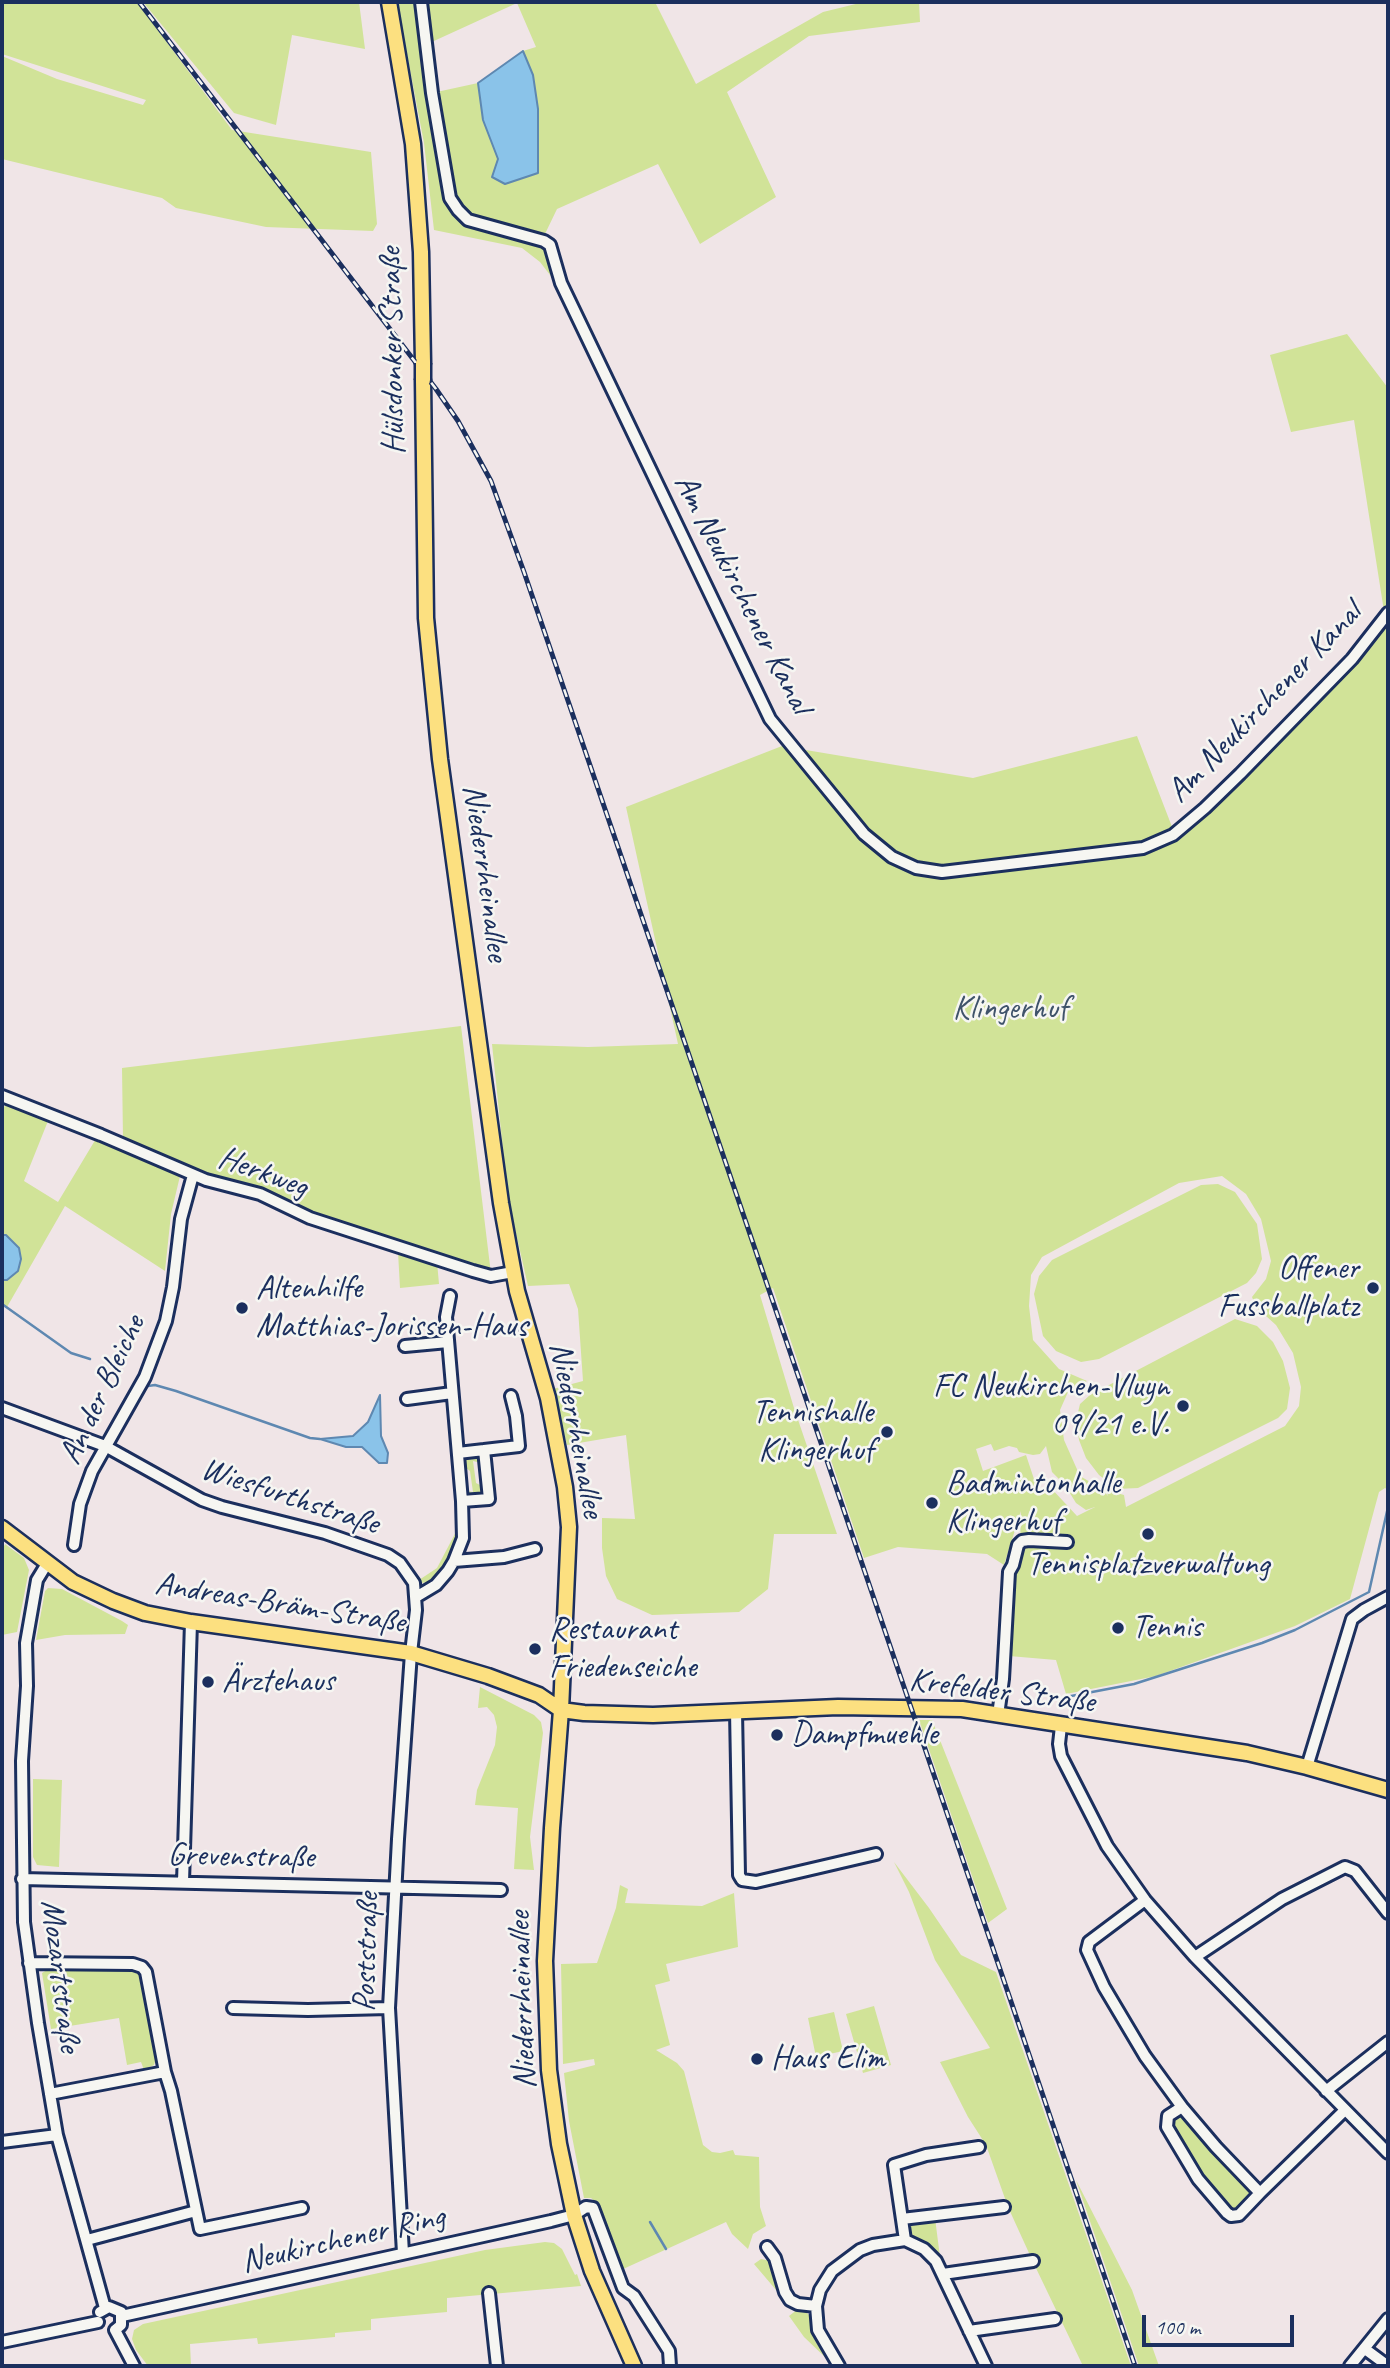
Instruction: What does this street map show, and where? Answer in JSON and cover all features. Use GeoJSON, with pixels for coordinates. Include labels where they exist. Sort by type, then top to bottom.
{"type":"FeatureCollection","features":[{"type":"Feature","properties":{"kind":"main road","name":"Hülsdonker Straße"},"geometry":{"type":"LineString","coordinates":[[389,2],[413,144],[421,252],[426,618],[433,702]]}},
{"type":"Feature","properties":{"kind":"main road","name":"Niederrheinallee"},"geometry":{"type":"LineString","coordinates":[[433,702],[501,1203],[513,1272],[548,1398],[565,1487],[569,1527],[561,1710],[545,1961],[549,2067],[559,2144],[574,2215],[596,2280],[634,2366]]}},
{"type":"Feature","properties":{"kind":"main road","name":"Andreas-Bräm-Straße"},"geometry":{"type":"LineString","coordinates":[[2,1528],[73,1582],[145,1613],[411,1653],[513,1685],[539,1695],[561,1710]]}},
{"type":"Feature","properties":{"kind":"main road","name":"Krefelder Straße"},"geometry":{"type":"LineString","coordinates":[[561,1710],[653,1715],[862,1706],[962,1709],[1247,1754],[1307,1767],[1388,1790]]}},
{"type":"Feature","properties":{"kind":"street","name":"Am Neukirchener Kanal"},"geometry":{"type":"LineString","coordinates":[[421,2],[432,93],[450,198],[468,220],[544,240],[550,245],[561,283],[770,719],[864,834],[892,857],[916,868],[942,872],[1143,848],[1173,835],[1223,791],[1343,668],[1388,613]]}},
{"type":"Feature","properties":{"kind":"street","name":"Herkweg"},"geometry":{"type":"LineString","coordinates":[[2,1096],[193,1175],[260,1194],[310,1218],[491,1276],[513,1272]]}},
{"type":"Feature","properties":{"kind":"street","name":"An der Bleiche"},"geometry":{"type":"LineString","coordinates":[[74,1545],[80,1504],[92,1471],[145,1377],[166,1321],[181,1219],[193,1175]]}},
{"type":"Feature","properties":{"kind":"street"},"geometry":{"type":"LineString","coordinates":[[416,1597],[436,1585],[454,1561],[463,1538],[446,1317],[450,1296]]}},
{"type":"Feature","properties":{"kind":"street"},"geometry":{"type":"LineString","coordinates":[[405,1346],[448,1342]]}},
{"type":"Feature","properties":{"kind":"street"},"geometry":{"type":"LineString","coordinates":[[407,1399],[452,1394]]}},
{"type":"Feature","properties":{"kind":"street"},"geometry":{"type":"LineString","coordinates":[[458,1453],[519,1446],[511,1396]]}},
{"type":"Feature","properties":{"kind":"street","name":"Wiesfurthstraße"},"geometry":{"type":"LineString","coordinates":[[2,1408],[105,1446],[202,1500],[325,1532],[388,1555],[400,1563],[414,1583],[416,1597],[411,1653]]}},
{"type":"Feature","properties":{"kind":"street"},"geometry":{"type":"LineString","coordinates":[[462,1502],[489,1499],[484,1450]]}},
{"type":"Feature","properties":{"kind":"street"},"geometry":{"type":"LineString","coordinates":[[998,1715],[1003,1679],[1009,1572],[1018,1545],[1029,1540],[1067,1542]]}},
{"type":"Feature","properties":{"kind":"street"},"geometry":{"type":"LineString","coordinates":[[454,1561],[504,1556],[535,1549]]}},
{"type":"Feature","properties":{"kind":"street","name":"Mozartstraße"},"geometry":{"type":"LineString","coordinates":[[48,1562],[37,1580],[26,1643],[27,1686],[22,1761],[24,1922],[57,2135],[105,2308]]}},
{"type":"Feature","properties":{"kind":"street"},"geometry":{"type":"LineString","coordinates":[[1307,1767],[1352,1619],[1388,1597]]}},
{"type":"Feature","properties":{"kind":"street"},"geometry":{"type":"LineString","coordinates":[[183,1882],[191,1622]]}},
{"type":"Feature","properties":{"kind":"street","name":"Poststraße"},"geometry":{"type":"LineString","coordinates":[[403,2253],[389,2008],[411,1653]]}},
{"type":"Feature","properties":{"kind":"street"},"geometry":{"type":"LineString","coordinates":[[736,1710],[739,1875],[742,1881],[756,1882],[876,1853]]}},
{"type":"Feature","properties":{"kind":"street"},"geometry":{"type":"LineString","coordinates":[[1061,1726],[1061,1756],[1107,1846],[1145,1900],[1195,1957],[1388,2153]]}},
{"type":"Feature","properties":{"kind":"street"},"geometry":{"type":"LineString","coordinates":[[1195,1957],[1282,1899],[1345,1867],[1355,1871],[1388,1913]]}},
{"type":"Feature","properties":{"kind":"street","name":"Grevenstraße"},"geometry":{"type":"LineString","coordinates":[[22,1879],[501,1890]]}},
{"type":"Feature","properties":{"kind":"street"},"geometry":{"type":"LineString","coordinates":[[1145,1900],[1089,1942],[1087,1950],[1104,1987],[1145,2056],[1216,2147],[1260,2193]]}},
{"type":"Feature","properties":{"kind":"street"},"geometry":{"type":"LineString","coordinates":[[29,1963],[133,1964],[142,1967],[146,1972],[200,2229],[302,2208]]}},
{"type":"Feature","properties":{"kind":"street"},"geometry":{"type":"LineString","coordinates":[[233,2008],[389,2008]]}},
{"type":"Feature","properties":{"kind":"street"},"geometry":{"type":"LineString","coordinates":[[1326,2091],[1388,2042]]}},
{"type":"Feature","properties":{"kind":"street"},"geometry":{"type":"LineString","coordinates":[[50,2094],[165,2072]]}},
{"type":"Feature","properties":{"kind":"street"},"geometry":{"type":"LineString","coordinates":[[1182,2106],[1168,2116],[1167,2127],[1198,2179],[1231,2216],[1239,2215],[1345,2110]]}},
{"type":"Feature","properties":{"kind":"street"},"geometry":{"type":"LineString","coordinates":[[2,2142],[57,2135]]}},
{"type":"Feature","properties":{"kind":"street"},"geometry":{"type":"LineString","coordinates":[[905,2240],[894,2165],[926,2155],[979,2147]]}},
{"type":"Feature","properties":{"kind":"street"},"geometry":{"type":"LineString","coordinates":[[574,2215],[586,2207],[593,2208],[623,2288],[634,2296],[669,2351],[670,2366]]}},
{"type":"Feature","properties":{"kind":"street"},"geometry":{"type":"LineString","coordinates":[[902,2219],[1004,2207]]}},
{"type":"Feature","properties":{"kind":"street"},"geometry":{"type":"LineString","coordinates":[[87,2240],[196,2211]]}},
{"type":"Feature","properties":{"kind":"street","name":"Neukirchener Ring"},"geometry":{"type":"LineString","coordinates":[[122,2316],[574,2215]]}},
{"type":"Feature","properties":{"kind":"street"},"geometry":{"type":"LineString","coordinates":[[839,2366],[818,2330],[816,2306],[820,2290],[832,2272],[860,2250],[905,2240],[924,2249],[936,2261],[986,2366]]}},
{"type":"Feature","properties":{"kind":"street"},"geometry":{"type":"LineString","coordinates":[[768,2247],[790,2300],[816,2306]]}},
{"type":"Feature","properties":{"kind":"street"},"geometry":{"type":"LineString","coordinates":[[943,2274],[1033,2262]]}},
{"type":"Feature","properties":{"kind":"street"},"geometry":{"type":"LineString","coordinates":[[489,2293],[497,2366]]}},
{"type":"Feature","properties":{"kind":"street"},"geometry":{"type":"LineString","coordinates":[[114,2307],[122,2316],[121,2325],[115,2330],[103,2329],[98,2322],[99,2314],[105,2308],[114,2307]]}},
{"type":"Feature","properties":{"kind":"street"},"geometry":{"type":"LineString","coordinates":[[969,2331],[1055,2319]]}},
{"type":"Feature","properties":{"kind":"street"},"geometry":{"type":"LineString","coordinates":[[1350,2366],[1388,2319]]}},
{"type":"Feature","properties":{"kind":"street"},"geometry":{"type":"LineString","coordinates":[[2,2342],[98,2322]]}},
{"type":"Feature","properties":{"kind":"street"},"geometry":{"type":"LineString","coordinates":[[115,2330],[134,2366]]}},
{"type":"Feature","properties":{"kind":"street"},"geometry":{"type":"LineString","coordinates":[[1365,2349],[1388,2366]]}},
{"type":"Feature","properties":{"kind":"green space"},"geometry":{"type":"Polygon","coordinates":[[[2,2],[137,2],[232,130],[371,152],[377,224],[373,231],[266,227],[176,208],[162,198],[2,159],[2,56],[57,79],[143,105],[146,100],[2,54],[2,2]]]}},
{"type":"Feature","properties":{"kind":"green space"},"geometry":{"type":"Polygon","coordinates":[[[143,2],[359,2],[365,49],[292,35],[276,125],[234,113],[143,2]]]}},
{"type":"Feature","properties":{"kind":"green space"},"geometry":{"type":"Polygon","coordinates":[[[397,2],[655,2],[696,84],[823,12],[864,2],[919,2],[920,22],[809,36],[727,92],[776,197],[700,244],[658,164],[557,209],[544,236],[557,284],[540,262],[522,248],[434,230],[424,143],[397,2]],[[517,3],[423,46],[432,93],[478,83],[523,51],[536,47],[517,3]]]}},
{"type":"Feature","properties":{"kind":"green space","name":"Klingerhuf"},"geometry":{"type":"Polygon","coordinates":[[[1347,334],[1388,388],[1388,1490],[1385,1488],[1379,1492],[1350,1599],[1295,1626],[1156,1676],[1066,1694],[1056,1660],[1009,1656],[1021,1511],[1004,1565],[987,1554],[898,1547],[864,1558],[773,1288],[760,1295],[794,1408],[837,1534],[774,1534],[768,1589],[739,1612],[652,1615],[617,1599],[606,1576],[602,1518],[635,1519],[626,1435],[567,1445],[553,1389],[583,1381],[578,1309],[569,1284],[528,1286],[508,1198],[492,1044],[588,1047],[678,1044],[626,807],[782,746],[973,778],[1137,736],[1174,832],[1386,624],[1354,420],[1291,432],[1270,355],[1347,334]],[[1222,1176],[1179,1183],[1042,1257],[1031,1275],[1029,1306],[1033,1340],[1059,1369],[1087,1381],[1068,1392],[1060,1410],[1064,1440],[1080,1476],[1102,1489],[1108,1496],[1106,1490],[1124,1495],[1126,1507],[1285,1426],[1299,1406],[1301,1387],[1293,1353],[1276,1325],[1256,1307],[1252,1297],[1266,1279],[1271,1261],[1261,1219],[1246,1194],[1222,1176]],[[991,1444],[976,1449],[983,1471],[1026,1455],[1038,1491],[1050,1487],[1077,1516],[1095,1507],[1086,1510],[1076,1503],[1065,1485],[1052,1472],[1046,1446],[1040,1454],[1033,1455],[1019,1452],[1017,1448],[1009,1446],[994,1451],[991,1444]]]}},
{"type":"Feature","properties":{"kind":"green space"},"geometry":{"type":"Polygon","coordinates":[[[461,1026],[491,1274],[311,1215],[262,1189],[203,1172],[123,1139],[122,1068],[461,1026]]]}},
{"type":"Feature","properties":{"kind":"green space"},"geometry":{"type":"Polygon","coordinates":[[[5,1105],[48,1121],[24,1181],[58,1202],[97,1137],[178,1173],[180,1176],[171,1214],[165,1271],[65,1206],[7,1307],[2,1304],[2,1280],[7,1279],[12,1240],[2,1235],[2,1113],[5,1105]]]}},
{"type":"Feature","properties":{"kind":"green space"},"geometry":{"type":"Polygon","coordinates":[[[1218,1184],[1235,1192],[1257,1224],[1262,1259],[1256,1273],[1247,1283],[1099,1359],[1081,1362],[1056,1351],[1043,1336],[1034,1294],[1039,1276],[1052,1260],[1201,1185],[1218,1184]]]}},
{"type":"Feature","properties":{"kind":"green space"},"geometry":{"type":"Polygon","coordinates":[[[398,1252],[437,1262],[439,1284],[400,1288],[398,1252]]]}},
{"type":"Feature","properties":{"kind":"green space","name":"FC Neukirchen-Vluyn 09/21 e.V."},"geometry":{"type":"Polygon","coordinates":[[[1235,1319],[1257,1326],[1273,1342],[1283,1361],[1290,1388],[1287,1409],[1278,1418],[1138,1488],[1117,1489],[1099,1475],[1086,1458],[1079,1440],[1076,1421],[1080,1404],[1090,1395],[1235,1319]]]}},
{"type":"Feature","properties":{"kind":"green space"},"geometry":{"type":"Polygon","coordinates":[[[473,1454],[478,1456],[481,1463],[473,1461],[476,1483],[484,1487],[479,1495],[470,1497],[463,1490],[473,1492],[470,1471],[461,1464],[464,1457],[473,1454]]]}},
{"type":"Feature","properties":{"kind":"green space"},"geometry":{"type":"Polygon","coordinates":[[[459,1526],[458,1536],[444,1569],[432,1582],[420,1583],[419,1580],[437,1568],[459,1526]]]}},
{"type":"Feature","properties":{"kind":"green space"},"geometry":{"type":"Polygon","coordinates":[[[5,1544],[24,1558],[29,1570],[17,1632],[2,1635],[2,1551],[5,1544]]]}},
{"type":"Feature","properties":{"kind":"green space"},"geometry":{"type":"Polygon","coordinates":[[[48,1588],[62,1589],[122,1621],[128,1625],[125,1634],[65,1635],[36,1640],[45,1591],[48,1588]]]}},
{"type":"Feature","properties":{"kind":"green space"},"geometry":{"type":"Polygon","coordinates":[[[480,1687],[534,1715],[541,1722],[543,1733],[530,1837],[534,1870],[514,1869],[518,1808],[475,1805],[477,1790],[495,1745],[497,1727],[494,1715],[487,1707],[478,1708],[480,1687]]]}},
{"type":"Feature","properties":{"kind":"green space"},"geometry":{"type":"Polygon","coordinates":[[[919,1720],[932,1720],[1007,1909],[988,1923],[919,1720]]]}},
{"type":"Feature","properties":{"kind":"green space"},"geometry":{"type":"Polygon","coordinates":[[[33,1779],[62,1780],[59,1867],[37,1865],[33,1857],[33,1779]]]}},
{"type":"Feature","properties":{"kind":"green space"},"geometry":{"type":"Polygon","coordinates":[[[894,1862],[961,1955],[996,1972],[1131,2366],[1083,2366],[1034,2264],[1008,2207],[986,2145],[968,2117],[940,2062],[990,2048],[935,1960],[909,1892],[894,1862]]]}},
{"type":"Feature","properties":{"kind":"green space"},"geometry":{"type":"Polygon","coordinates":[[[620,1885],[628,1889],[625,1903],[702,1906],[734,1893],[738,1947],[666,1964],[670,1981],[655,1985],[670,2045],[656,2050],[677,2063],[684,2071],[703,2145],[712,2152],[733,2150],[735,2155],[759,2157],[760,2207],[766,2226],[753,2234],[748,2249],[732,2234],[726,2222],[621,2270],[596,2202],[591,2198],[584,2198],[569,2121],[564,2073],[595,2065],[594,2059],[563,2064],[561,1964],[597,1963],[616,1908],[620,1885]]]}},
{"type":"Feature","properties":{"kind":"green space"},"geometry":{"type":"Polygon","coordinates":[[[52,1967],[131,1969],[139,1974],[157,2056],[154,2065],[144,2070],[141,2062],[127,2065],[119,2018],[51,2029],[42,1973],[52,1967]]]}},
{"type":"Feature","properties":{"kind":"green space"},"geometry":{"type":"Polygon","coordinates":[[[874,2006],[891,2065],[863,2073],[846,2014],[874,2006]]]}},
{"type":"Feature","properties":{"kind":"green space"},"geometry":{"type":"Polygon","coordinates":[[[834,2012],[843,2051],[816,2057],[808,2018],[834,2012]]]}},
{"type":"Feature","properties":{"kind":"green space"},"geometry":{"type":"Polygon","coordinates":[[[1183,2115],[1251,2189],[1251,2196],[1238,2211],[1228,2210],[1195,2166],[1170,2126],[1172,2118],[1183,2115]]]}},
{"type":"Feature","properties":{"kind":"green space"},"geometry":{"type":"Polygon","coordinates":[[[1076,2180],[1132,2290],[1159,2366],[1139,2366],[1076,2180]]]}},
{"type":"Feature","properties":{"kind":"green space"},"geometry":{"type":"Polygon","coordinates":[[[935,2218],[940,2257],[927,2243],[907,2234],[908,2221],[935,2218]]]}},
{"type":"Feature","properties":{"kind":"green space"},"geometry":{"type":"Polygon","coordinates":[[[554,2243],[562,2249],[581,2286],[447,2298],[447,2312],[371,2319],[371,2330],[335,2333],[335,2337],[258,2344],[257,2338],[190,2344],[191,2366],[148,2366],[136,2350],[132,2339],[134,2330],[143,2324],[485,2250],[554,2243]]]}},
{"type":"Feature","properties":{"kind":"green space"},"geometry":{"type":"Polygon","coordinates":[[[761,2259],[771,2261],[782,2297],[754,2264],[761,2259]]]}},
{"type":"Feature","properties":{"kind":"green space"},"geometry":{"type":"Polygon","coordinates":[[[798,2309],[811,2317],[814,2339],[826,2358],[804,2337],[789,2316],[798,2309]]]}},
{"type":"Feature","properties":{"kind":"water"},"geometry":{"type":"Polygon","coordinates":[[[523,51],[533,75],[538,109],[538,173],[505,184],[492,177],[498,159],[483,120],[478,83],[523,51]]]}},
{"type":"Feature","properties":{"kind":"water"},"geometry":{"type":"Polygon","coordinates":[[[2,1235],[6,1235],[19,1248],[21,1259],[18,1271],[7,1280],[2,1280],[2,1235]]]}},
{"type":"Feature","properties":{"kind":"water"},"geometry":{"type":"Polygon","coordinates":[[[380,1395],[381,1436],[388,1453],[387,1463],[379,1463],[362,1447],[346,1447],[320,1439],[353,1436],[368,1422],[380,1395]]]}},
{"type":"Feature","properties":{"kind":"waterway"},"geometry":{"type":"LineString","coordinates":[[2,1304],[71,1353],[90,1359]]}},
{"type":"Feature","properties":{"kind":"waterway"},"geometry":{"type":"LineString","coordinates":[[148,1386],[155,1385],[176,1391],[310,1438],[320,1439]]}},
{"type":"Feature","properties":{"kind":"waterway"},"geometry":{"type":"LineString","coordinates":[[1066,1697],[1134,1684],[1262,1643],[1295,1630],[1369,1592],[1388,1507]]}},
{"type":"Feature","properties":{"kind":"waterway"},"geometry":{"type":"LineString","coordinates":[[650,2222],[666,2249]]}},
{"type":"Feature","properties":{"kind":"railway"},"geometry":{"type":"LineString","coordinates":[[139,2],[436,389],[458,421],[491,481],[1135,2366]]}},
{"type":"Feature","properties":{"kind":"place","name":"Offener Fussballplatz"},"geometry":{"type":"Point","coordinates":[1373,1288]}},
{"type":"Feature","properties":{"kind":"place","name":"Altenhilfe Matthias-Jorissen-Haus"},"geometry":{"type":"Point","coordinates":[242,1308]}},
{"type":"Feature","properties":{"kind":"place","name":"FC Neukirchen-Vluyn 09/21 e.V."},"geometry":{"type":"Point","coordinates":[1183,1406]}},
{"type":"Feature","properties":{"kind":"place","name":"Tennishalle Klingerhuf"},"geometry":{"type":"Point","coordinates":[887,1432]}},
{"type":"Feature","properties":{"kind":"place","name":"Badmintonhalle Klingerhuf"},"geometry":{"type":"Point","coordinates":[932,1503]}},
{"type":"Feature","properties":{"kind":"place","name":"Tennisplatzverwaltung"},"geometry":{"type":"Point","coordinates":[1148,1534]}},
{"type":"Feature","properties":{"kind":"place","name":"Tennis"},"geometry":{"type":"Point","coordinates":[1118,1628]}},
{"type":"Feature","properties":{"kind":"place","name":"Restaurant Friedenseiche"},"geometry":{"type":"Point","coordinates":[535,1649]}},
{"type":"Feature","properties":{"kind":"place","name":"Ärztehaus"},"geometry":{"type":"Point","coordinates":[208,1682]}},
{"type":"Feature","properties":{"kind":"place","name":"Dampfmuehle"},"geometry":{"type":"Point","coordinates":[777,1735]}},
{"type":"Feature","properties":{"kind":"place","name":"Haus Elim"},"geometry":{"type":"Point","coordinates":[757,2059]}}]}
